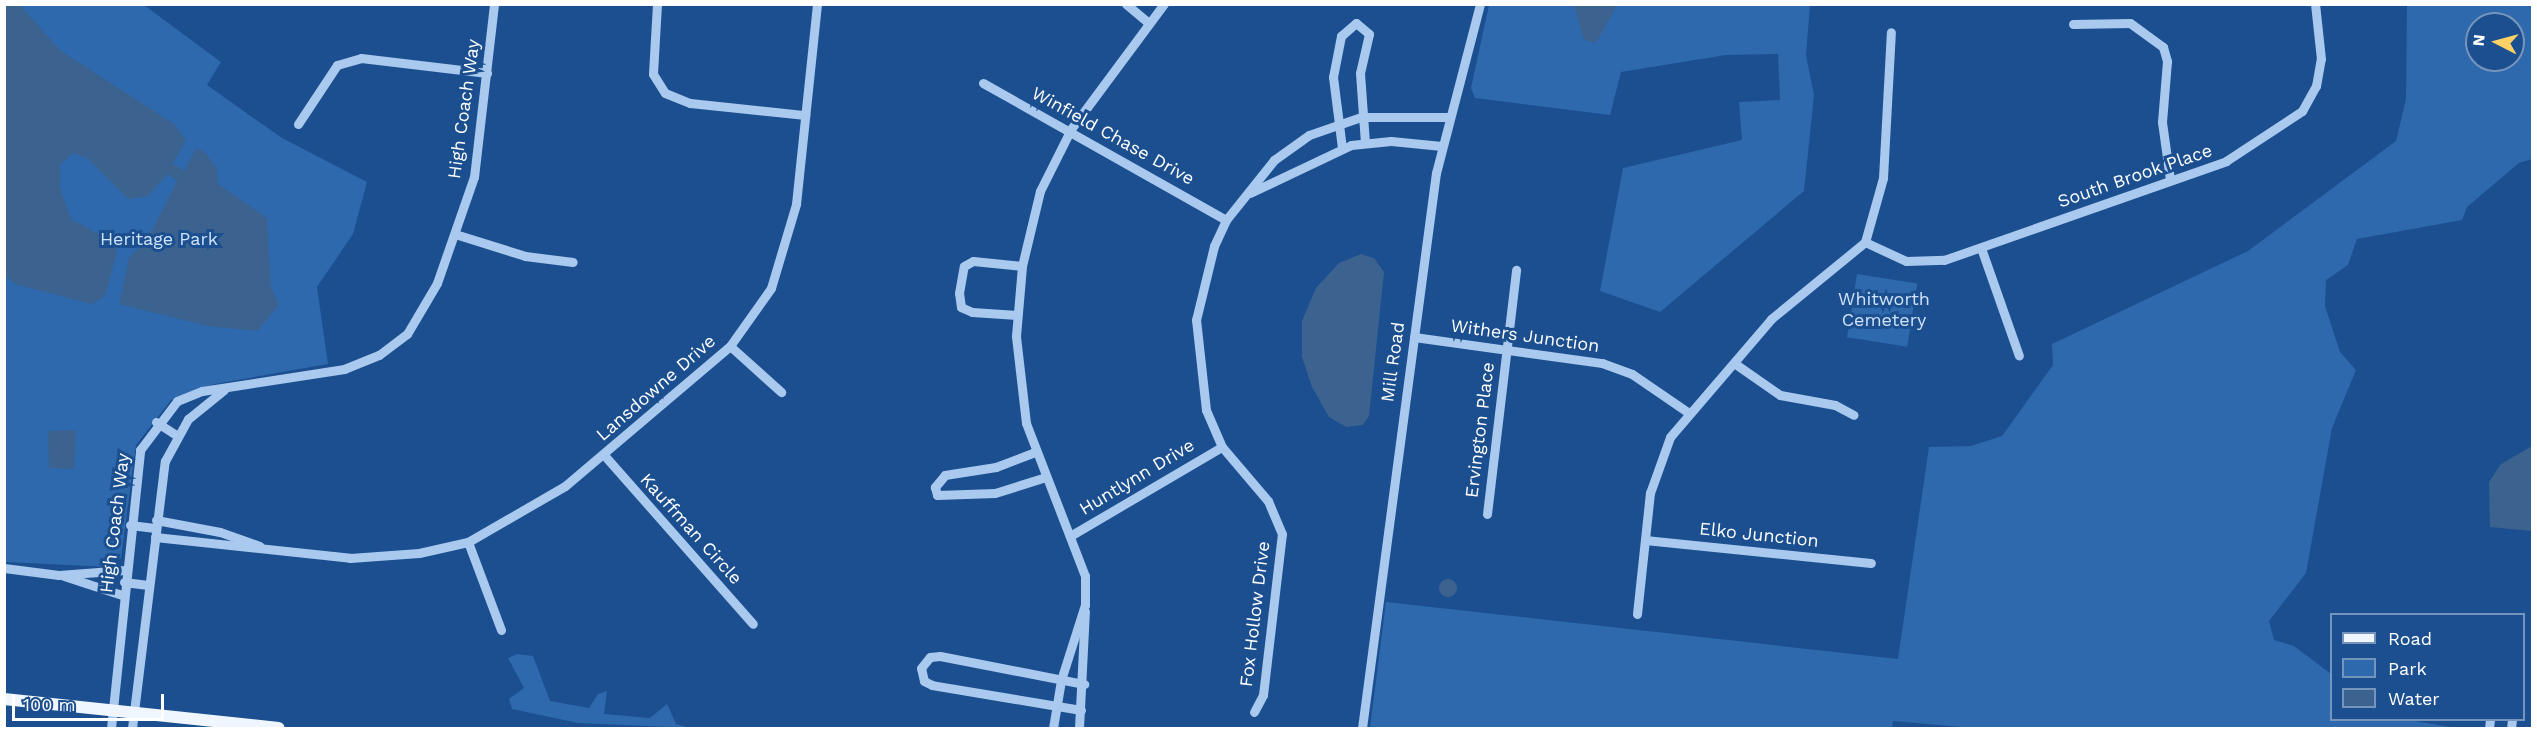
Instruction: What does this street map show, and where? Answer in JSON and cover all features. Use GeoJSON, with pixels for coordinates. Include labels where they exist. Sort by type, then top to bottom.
{"type":"FeatureCollection","features":[{"type":"Feature","properties":{"kind":"main road"},"geometry":{"type":"LineString","coordinates":[[4,699],[278,729]]}},
{"type":"Feature","properties":{"kind":"street","name":"High Coach Way"},"geometry":{"type":"LineString","coordinates":[[111,729],[122,595],[140,450],[156,422],[177,401],[202,391],[224,390],[344,369],[394,345],[426,305],[455,234],[474,177],[494,4]]}},
{"type":"Feature","properties":{"kind":"street"},"geometry":{"type":"LineString","coordinates":[[657,4],[653,74],[665,93],[690,103],[805,115]]}},
{"type":"Feature","properties":{"kind":"street","name":"Lansdowne Drive"},"geometry":{"type":"LineString","coordinates":[[155,529],[270,550],[350,558],[468,542],[526,512],[604,455],[730,346],[754,318],[783,261],[805,115],[817,4]]}},
{"type":"Feature","properties":{"kind":"street"},"geometry":{"type":"LineString","coordinates":[[1126,4],[1149,23]]}},
{"type":"Feature","properties":{"kind":"street"},"geometry":{"type":"LineString","coordinates":[[1079,729],[1084,684],[1085,576],[1043,478],[1020,395],[1017,315],[1022,266],[1040,191],[1071,129],[1164,4]]}},
{"type":"Feature","properties":{"kind":"street","name":"Mill Road"},"geometry":{"type":"LineString","coordinates":[[1362,729],[1442,146],[1480,4]]}},
{"type":"Feature","properties":{"kind":"street","name":"South Brook Place"},"geometry":{"type":"LineString","coordinates":[[1865,242],[1906,261],[1926,264],[1981,248],[2226,161],[2302,111],[2316,86],[2321,58],[2315,4]]}},
{"type":"Feature","properties":{"kind":"street"},"geometry":{"type":"LineString","coordinates":[[1342,148],[1337,123],[1335,60],[1344,30],[1356,23],[1369,34],[1360,73],[1361,117],[1365,142]]}},
{"type":"Feature","properties":{"kind":"street"},"geometry":{"type":"LineString","coordinates":[[2073,24],[2130,23],[2163,47],[2168,61],[2162,122],[2170,180]]}},
{"type":"Feature","properties":{"kind":"street"},"geometry":{"type":"LineString","coordinates":[[1636,614],[1656,467],[1689,413],[1771,319],[1865,242],[1883,178],[1891,32]]}},
{"type":"Feature","properties":{"kind":"street"},"geometry":{"type":"LineString","coordinates":[[298,124],[337,65],[361,58],[486,73]]}},
{"type":"Feature","properties":{"kind":"street","name":"Winfield Chase Drive"},"geometry":{"type":"LineString","coordinates":[[983,83],[1071,129],[1226,220]]}},
{"type":"Feature","properties":{"kind":"street","name":"Fox Hollow Drive"},"geometry":{"type":"LineString","coordinates":[[1254,712],[1263,695],[1282,534],[1268,501],[1222,447],[1199,375],[1196,320],[1202,284],[1226,220],[1289,146],[1337,123],[1361,117],[1448,117]]}},
{"type":"Feature","properties":{"kind":"street","name":"Fox Hollow Drive"},"geometry":{"type":"LineString","coordinates":[[1248,194],[1342,148],[1365,142],[1442,146]]}},
{"type":"Feature","properties":{"kind":"street"},"geometry":{"type":"LineString","coordinates":[[455,234],[525,256],[573,262]]}},
{"type":"Feature","properties":{"kind":"street"},"geometry":{"type":"LineString","coordinates":[[1981,248],[2019,356]]}},
{"type":"Feature","properties":{"kind":"street"},"geometry":{"type":"LineString","coordinates":[[1017,315],[972,312],[961,307],[959,293],[964,266],[974,261],[1022,266]]}},
{"type":"Feature","properties":{"kind":"street","name":"Ervington Place"},"geometry":{"type":"LineString","coordinates":[[1487,514],[1516,270]]}},
{"type":"Feature","properties":{"kind":"street","name":"Withers Junction"},"geometry":{"type":"LineString","coordinates":[[1414,337],[1507,349],[1620,369],[1689,413]]}},
{"type":"Feature","properties":{"kind":"street"},"geometry":{"type":"LineString","coordinates":[[730,346],[781,392]]}},
{"type":"Feature","properties":{"kind":"street"},"geometry":{"type":"LineString","coordinates":[[1734,363],[1780,395],[1835,405],[1854,415]]}},
{"type":"Feature","properties":{"kind":"street"},"geometry":{"type":"LineString","coordinates":[[132,729],[165,461],[176,435],[224,390]]}},
{"type":"Feature","properties":{"kind":"street"},"geometry":{"type":"LineString","coordinates":[[156,422],[176,435]]}},
{"type":"Feature","properties":{"kind":"street","name":"Huntlynn Drive"},"geometry":{"type":"LineString","coordinates":[[1070,537],[1222,447]]}},
{"type":"Feature","properties":{"kind":"street"},"geometry":{"type":"LineString","coordinates":[[1035,452],[996,467],[945,475],[935,487],[937,495],[995,493],[1043,478]]}},
{"type":"Feature","properties":{"kind":"street","name":"Kauffman Circle"},"geometry":{"type":"LineString","coordinates":[[604,455],[753,624]]}},
{"type":"Feature","properties":{"kind":"street"},"geometry":{"type":"LineString","coordinates":[[130,525],[155,529]]}},
{"type":"Feature","properties":{"kind":"street","name":"Lansdowne Drive"},"geometry":{"type":"LineString","coordinates":[[155,529],[220,532],[270,550]]}},
{"type":"Feature","properties":{"kind":"street","name":"Elko Junction"},"geometry":{"type":"LineString","coordinates":[[1645,540],[1871,563]]}},
{"type":"Feature","properties":{"kind":"street"},"geometry":{"type":"LineString","coordinates":[[468,542],[501,630]]}},
{"type":"Feature","properties":{"kind":"street"},"geometry":{"type":"LineString","coordinates":[[4,568],[59,575],[122,595]]}},
{"type":"Feature","properties":{"kind":"street"},"geometry":{"type":"LineString","coordinates":[[59,575],[125,570]]}},
{"type":"Feature","properties":{"kind":"street"},"geometry":{"type":"LineString","coordinates":[[124,582],[148,585]]}},
{"type":"Feature","properties":{"kind":"street"},"geometry":{"type":"LineString","coordinates":[[1053,729],[1061,680],[1085,605]]}},
{"type":"Feature","properties":{"kind":"street"},"geometry":{"type":"LineString","coordinates":[[1081,710],[932,685],[924,681],[921,668],[930,657],[940,656],[1084,684]]}},
{"type":"Feature","properties":{"kind":"green space","name":"Heritage Park"},"geometry":{"type":"Polygon","coordinates":[[[5,5],[144,5],[221,62],[207,85],[282,138],[367,182],[353,234],[317,287],[328,364],[215,384],[171,400],[136,445],[121,558],[110,567],[5,562],[5,5]]]}},
{"type":"Feature","properties":{"kind":"green space"},"geometry":{"type":"Polygon","coordinates":[[[1489,5],[1810,5],[1806,55],[1814,95],[1804,191],[1660,312],[1600,291],[1623,168],[1742,140],[1739,102],[1780,100],[1778,54],[1726,55],[1621,72],[1610,115],[1475,98],[1471,88],[1489,5]]]}},
{"type":"Feature","properties":{"kind":"green space"},"geometry":{"type":"Polygon","coordinates":[[[2407,5],[2532,5],[2532,159],[2519,163],[2467,207],[2462,220],[2357,239],[2348,265],[2326,280],[2325,306],[2340,352],[2356,370],[2332,428],[2306,573],[2269,621],[2274,640],[2294,646],[2330,673],[2330,721],[2415,721],[2456,728],[1972,728],[1893,721],[1892,728],[1370,728],[1386,602],[1898,659],[1929,447],[1971,446],[2002,436],[2053,365],[2052,344],[2248,251],[2396,141],[2406,99],[2407,5]]]}},
{"type":"Feature","properties":{"kind":"green space","name":"Whitworth Cemetery"},"geometry":{"type":"Polygon","coordinates":[[[1857,274],[1917,284],[1907,347],[1847,337],[1857,274]]]}},
{"type":"Feature","properties":{"kind":"green space"},"geometry":{"type":"Polygon","coordinates":[[[517,654],[533,656],[550,701],[589,708],[598,694],[607,691],[604,714],[650,718],[667,704],[676,724],[690,728],[578,723],[512,709],[509,699],[524,688],[508,658],[517,654]]]}},
{"type":"Feature","properties":{"kind":"water"},"geometry":{"type":"Polygon","coordinates":[[[4,5],[20,5],[61,51],[174,124],[186,140],[173,164],[184,171],[196,148],[205,152],[217,169],[218,184],[267,218],[271,286],[279,305],[257,331],[208,326],[119,304],[129,258],[148,238],[177,181],[168,174],[148,196],[128,199],[87,158],[73,153],[60,165],[60,188],[71,219],[113,242],[117,252],[105,296],[92,304],[15,284],[5,275],[4,5]]]}},
{"type":"Feature","properties":{"kind":"water"},"geometry":{"type":"Polygon","coordinates":[[[1574,5],[1617,5],[1596,43],[1584,40],[1574,5]]]}},
{"type":"Feature","properties":{"kind":"water"},"geometry":{"type":"Polygon","coordinates":[[[1361,254],[1374,258],[1384,272],[1369,416],[1363,425],[1346,427],[1329,417],[1312,387],[1302,357],[1302,321],[1316,288],[1339,263],[1361,254]]]}},
{"type":"Feature","properties":{"kind":"water"},"geometry":{"type":"Polygon","coordinates":[[[76,430],[74,469],[49,468],[48,431],[76,430]]]}},
{"type":"Feature","properties":{"kind":"water"},"geometry":{"type":"Polygon","coordinates":[[[2532,446],[2532,531],[2490,527],[2489,482],[2501,464],[2532,446]]]}},
{"type":"Feature","properties":{"kind":"water"},"geometry":{"type":"Polygon","coordinates":[[[1448,579],[1454,582],[1457,588],[1454,594],[1448,597],[1442,594],[1439,588],[1442,582],[1448,579]]]}}]}
